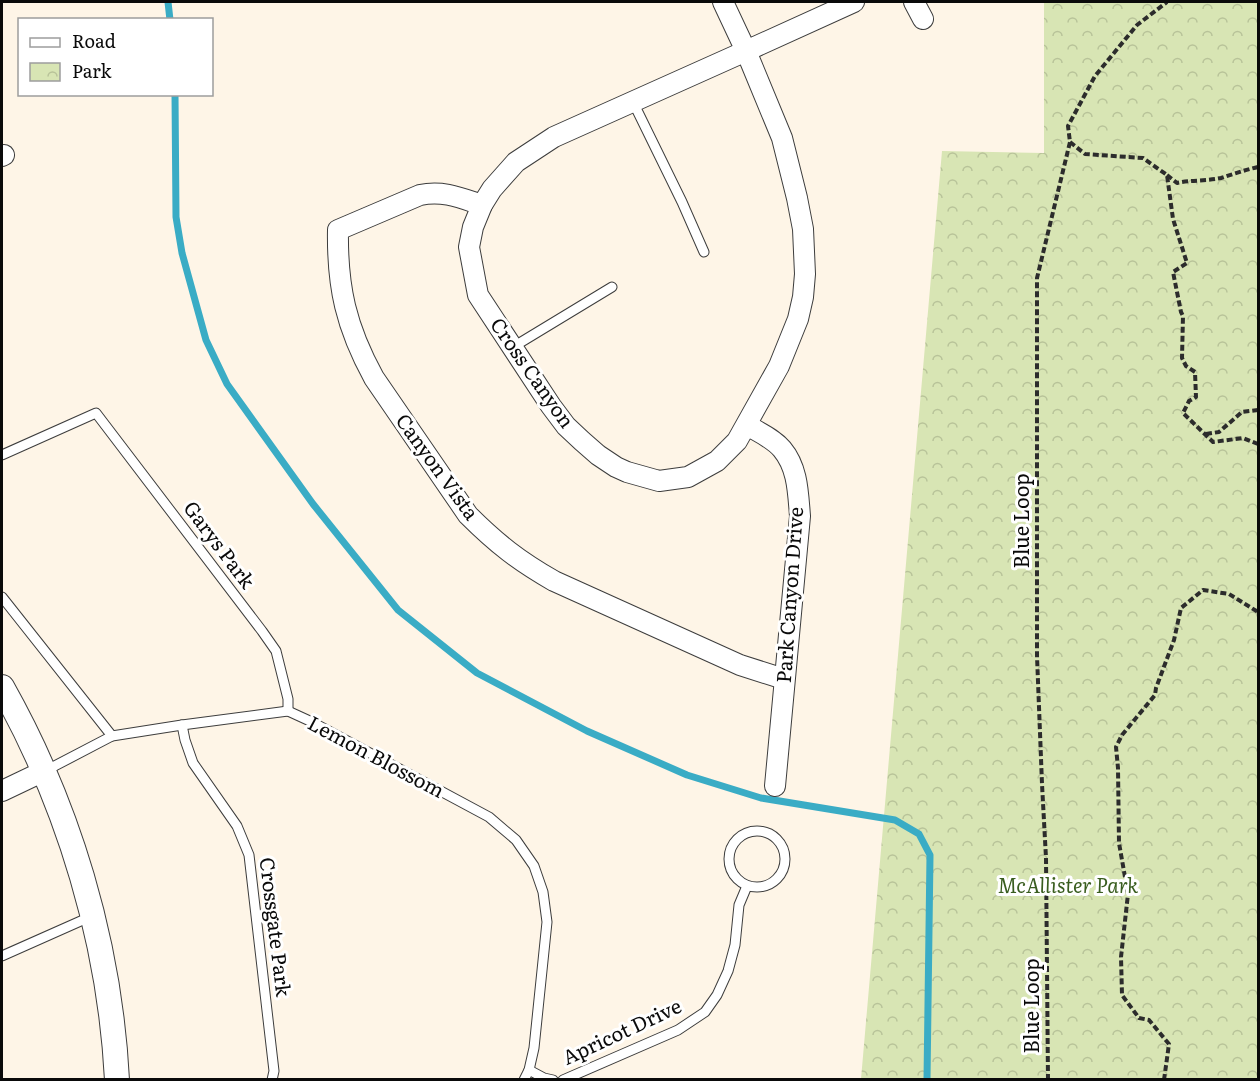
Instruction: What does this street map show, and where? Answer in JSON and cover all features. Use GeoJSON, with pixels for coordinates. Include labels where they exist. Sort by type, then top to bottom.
{"type":"FeatureCollection","features":[{"type":"Feature","properties":{"kind":"street","name":"Cross Canyon"},"geometry":{"type":"LineString","coordinates":[[723,2],[746,51],[782,138],[803,229],[804,286],[798,319],[779,366],[737,441],[717,461],[688,477],[659,481],[616,467],[566,426],[551,406],[478,295],[469,247],[473,226],[492,189],[516,162],[554,137],[746,51]]}},
{"type":"Feature","properties":{"kind":"street"},"geometry":{"type":"LineString","coordinates":[[746,51],[854,2]]}},
{"type":"Feature","properties":{"kind":"street","name":"Canyon Vista"},"geometry":{"type":"LineString","coordinates":[[482,205],[432,192],[338,230],[339,281],[344,307],[361,355],[374,378],[468,515],[508,552],[530,567],[565,585],[740,665],[784,679]]}},
{"type":"Feature","properties":{"kind":"street","name":"Park Canyon Drive"},"geometry":{"type":"LineString","coordinates":[[747,425],[782,449],[792,464],[797,480],[800,516],[775,786]]}},
{"type":"Feature","properties":{"kind":"street"},"geometry":{"type":"LineString","coordinates":[[2,687],[45,771],[74,853],[101,952],[110,1003],[117,1080]]}},
{"type":"Feature","properties":{"kind":"street","name":"Lemon Blossom"},"geometry":{"type":"LineString","coordinates":[[2,791],[45,771]]}},
{"type":"Feature","properties":{"kind":"lane"},"geometry":{"type":"LineString","coordinates":[[633,102],[704,252]]}},
{"type":"Feature","properties":{"kind":"lane"},"geometry":{"type":"LineString","coordinates":[[513,348],[612,287]]}},
{"type":"Feature","properties":{"kind":"lane","name":"Garys Park"},"geometry":{"type":"LineString","coordinates":[[2,455],[96,412],[276,651],[288,699],[288,711]]}},
{"type":"Feature","properties":{"kind":"lane"},"geometry":{"type":"LineString","coordinates":[[2,597],[112,736]]}},
{"type":"Feature","properties":{"kind":"lane","name":"Lemon Blossom"},"geometry":{"type":"LineString","coordinates":[[45,771],[112,736],[288,711],[489,817],[516,840],[534,866],[543,892],[547,922],[534,1048],[529,1070]]}},
{"type":"Feature","properties":{"kind":"lane","name":"Crossgate Park"},"geometry":{"type":"LineString","coordinates":[[182,725],[193,763],[237,826],[249,855],[274,1071],[272,1080]]}},
{"type":"Feature","properties":{"kind":"lane"},"geometry":{"type":"LineString","coordinates":[[752,831],[763,831],[774,836],[781,844],[786,854],[786,865],[781,876],[773,884],[763,888],[747,886],[733,875],[729,864],[729,853],[733,843],[741,835],[752,831]]}},
{"type":"Feature","properties":{"kind":"lane","name":"Apricot Drive"},"geometry":{"type":"LineString","coordinates":[[563,1080],[678,1030],[705,1012],[729,971],[735,945],[739,905],[747,886]]}},
{"type":"Feature","properties":{"kind":"lane"},"geometry":{"type":"LineString","coordinates":[[2,956],[92,916]]}},
{"type":"Feature","properties":{"kind":"lane"},"geometry":{"type":"LineString","coordinates":[[524,1080],[529,1070]]}},
{"type":"Feature","properties":{"kind":"lane","name":"Apricot Drive"},"geometry":{"type":"LineString","coordinates":[[529,1070],[544,1078],[554,1080]]}},
{"type":"Feature","properties":{"kind":"path","name":"Blue Loop"},"geometry":{"type":"LineString","coordinates":[[1048,1080],[1046,858],[1037,645],[1037,278],[1070,142],[1068,126],[1095,76],[1137,25],[1167,2]]}},
{"type":"Feature","properties":{"kind":"path"},"geometry":{"type":"LineString","coordinates":[[1070,142],[1084,154],[1143,158],[1177,183],[1219,178],[1258,167]]}},
{"type":"Feature","properties":{"kind":"path"},"geometry":{"type":"LineString","coordinates":[[1167,175],[1173,219],[1186,263],[1173,272],[1183,316],[1182,358],[1186,366],[1195,372],[1196,397],[1189,401],[1183,413],[1214,442],[1243,438],[1258,444]]}},
{"type":"Feature","properties":{"kind":"path"},"geometry":{"type":"LineString","coordinates":[[1206,434],[1219,432],[1242,412],[1258,410]]}},
{"type":"Feature","properties":{"kind":"path"},"geometry":{"type":"LineString","coordinates":[[1164,1080],[1169,1044],[1149,1020],[1139,1018],[1122,995],[1121,957],[1128,894],[1119,843],[1116,747],[1122,735],[1155,695],[1174,640],[1181,609],[1203,590],[1229,594],[1258,612]]}},
{"type":"Feature","properties":{"kind":"green space","name":"McAllister Park"},"geometry":{"type":"Polygon","coordinates":[[[1044,2],[1258,2],[1258,1079],[861,1079],[942,151],[1044,153],[1044,2]]]}},
{"type":"Feature","properties":{"kind":"waterway"},"geometry":{"type":"LineString","coordinates":[[168,2],[170,18]]}},
{"type":"Feature","properties":{"kind":"waterway"},"geometry":{"type":"LineString","coordinates":[[175,96],[176,217],[182,253],[206,340],[227,384],[313,504],[398,610],[477,673],[587,731],[687,775],[761,798],[895,820],[919,834],[930,855],[927,1080]]}}]}
